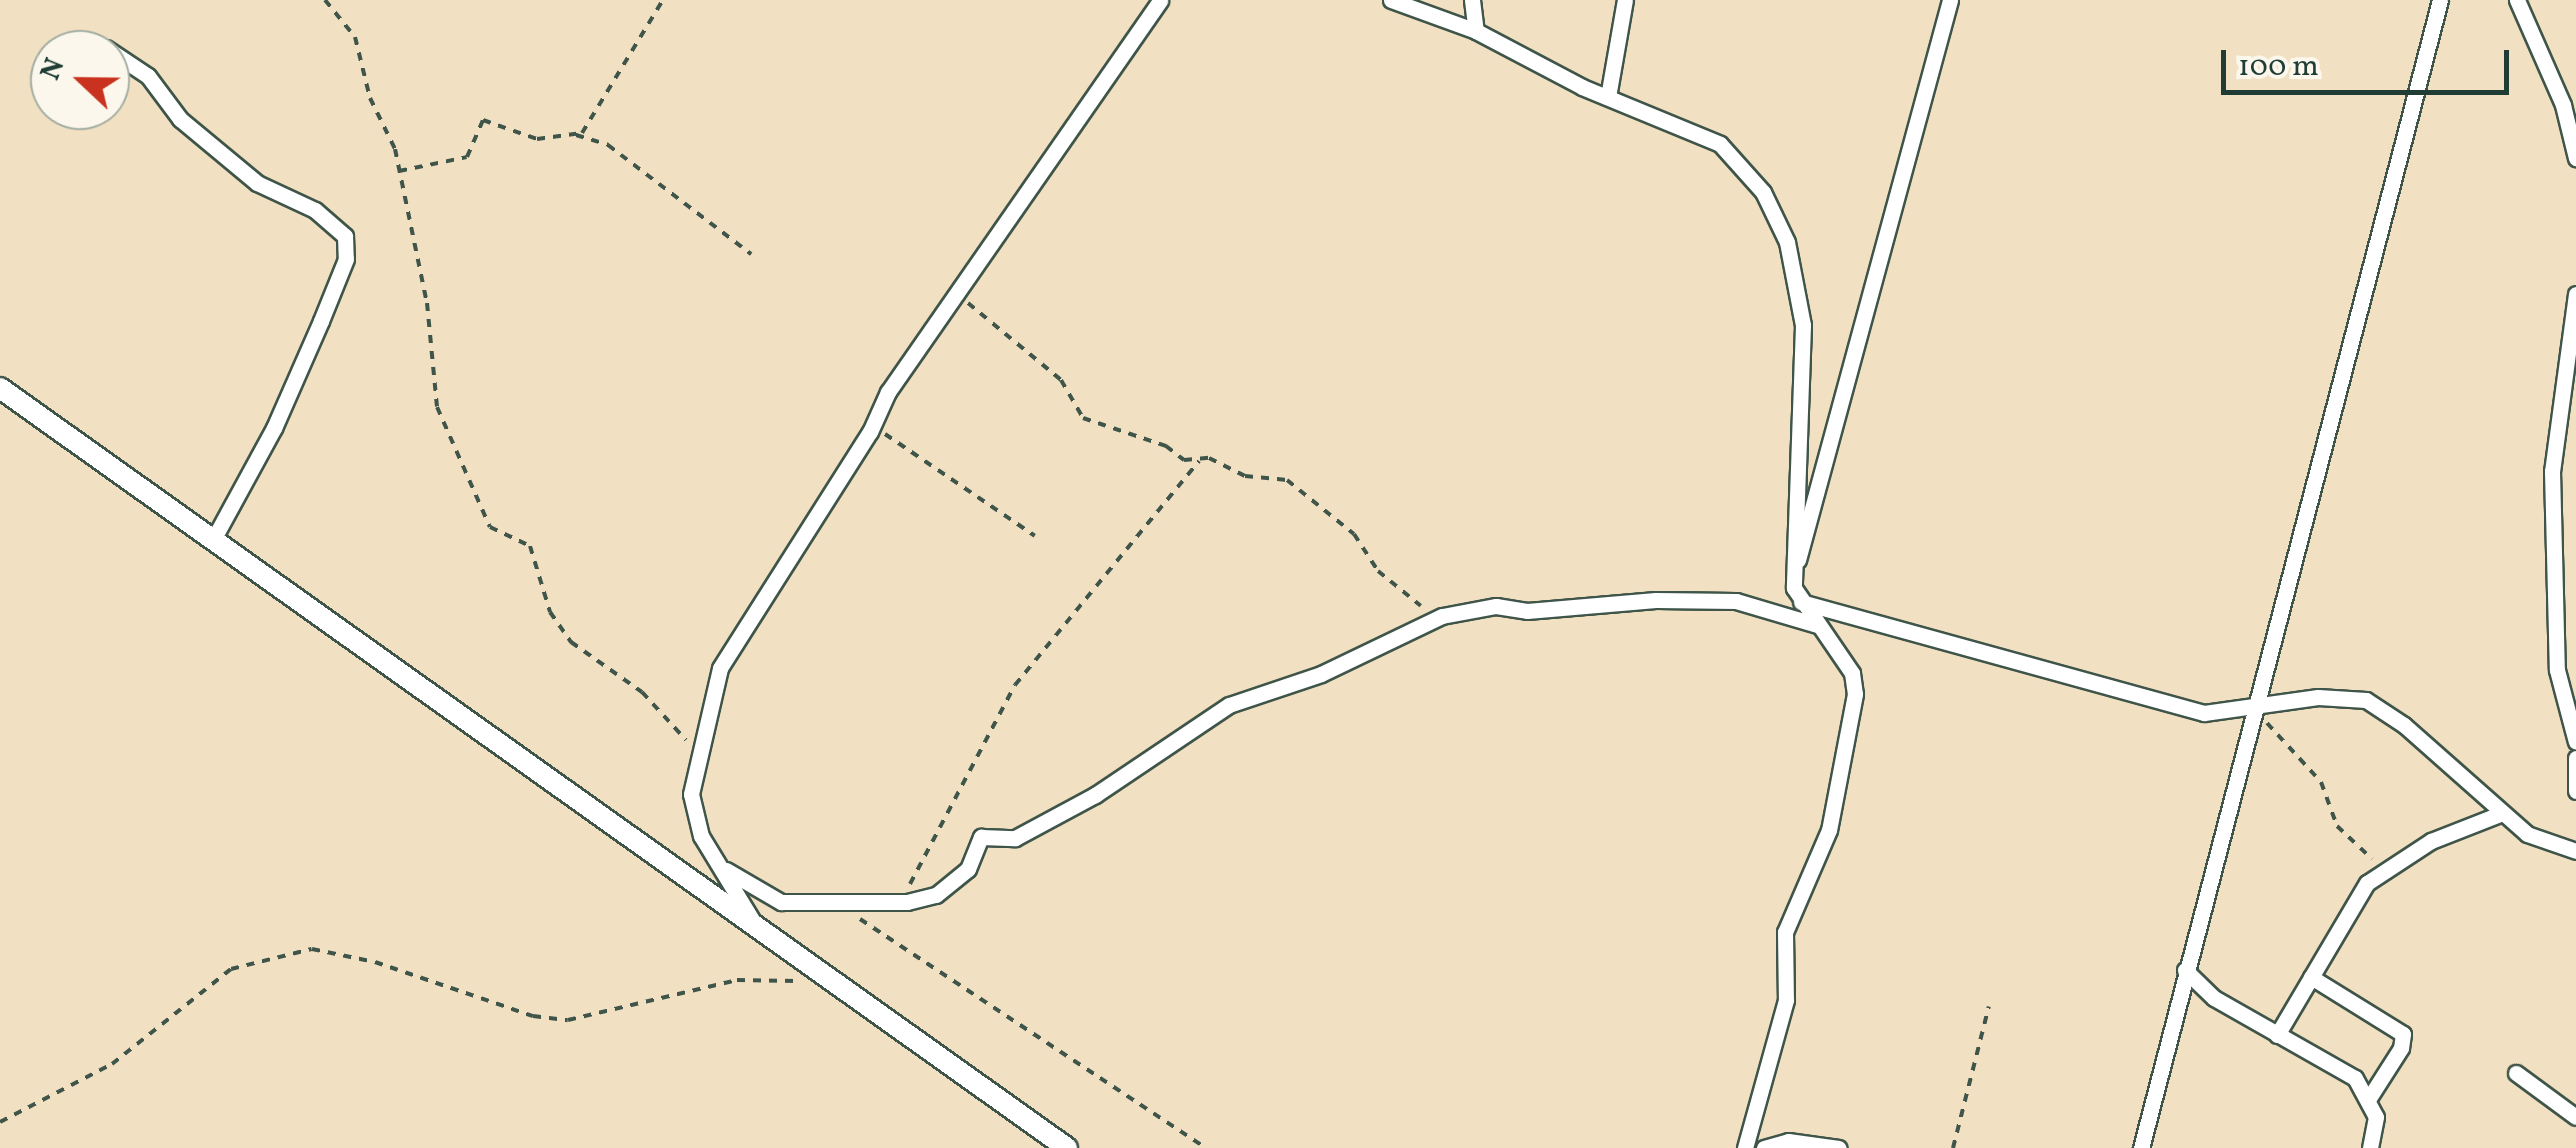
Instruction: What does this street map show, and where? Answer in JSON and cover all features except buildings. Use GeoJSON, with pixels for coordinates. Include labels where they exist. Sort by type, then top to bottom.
{"type":"FeatureCollection","features":[{"type":"Feature","properties":{"kind":"street"},"geometry":{"type":"LineString","coordinates":[[758,931],[694,814],[696,762],[720,668],[873,426],[888,392],[1160,0]]}},
{"type":"Feature","properties":{"kind":"street"},"geometry":{"type":"LineString","coordinates":[[1391,0],[1476,31],[1608,97],[1720,144],[1764,192],[1788,242],[1803,325],[1793,576],[1801,602],[1852,673],[1853,716],[1829,830],[1785,932],[1786,1000],[1745,1148]]}},
{"type":"Feature","properties":{"kind":"street"},"geometry":{"type":"LineString","coordinates":[[1472,0],[1476,31]]}},
{"type":"Feature","properties":{"kind":"street"},"geometry":{"type":"LineString","coordinates":[[1608,97],[1624,0]]}},
{"type":"Feature","properties":{"kind":"street"},"geometry":{"type":"LineString","coordinates":[[1793,576],[1950,0]]}},
{"type":"Feature","properties":{"kind":"street"},"geometry":{"type":"LineString","coordinates":[[2141,1148],[2440,0]]}},
{"type":"Feature","properties":{"kind":"street"},"geometry":{"type":"LineString","coordinates":[[2517,0],[2563,105],[2576,158]]}},
{"type":"Feature","properties":{"kind":"street"},"geometry":{"type":"LineString","coordinates":[[130,64],[148,76],[180,120],[257,183],[326,218],[345,236],[346,259],[274,428],[212,540]]}},
{"type":"Feature","properties":{"kind":"street"},"geometry":{"type":"LineString","coordinates":[[2576,294],[2552,471],[2557,670],[2576,742]]}},
{"type":"Feature","properties":{"kind":"street"},"geometry":{"type":"LineString","coordinates":[[0,388],[1067,1148]]}},
{"type":"Feature","properties":{"kind":"street"},"geometry":{"type":"LineString","coordinates":[[726,870],[780,902],[901,902],[950,885],[968,870],[981,838],[1015,838],[1095,794],[1229,704],[1320,674],[1436,618],[1496,606],[1527,611],[1623,608],[1646,600],[1736,601],[1817,625]]}},
{"type":"Feature","properties":{"kind":"street"},"geometry":{"type":"LineString","coordinates":[[1801,602],[2204,713],[2254,710],[2318,697],[2366,700],[2404,726],[2500,814],[2544,844],[2576,852]]}},
{"type":"Feature","properties":{"kind":"street"},"geometry":{"type":"LineString","coordinates":[[2576,758],[2576,791]]}},
{"type":"Feature","properties":{"kind":"street"},"geometry":{"type":"LineString","coordinates":[[2278,1035],[2381,870],[2500,814]]}},
{"type":"Feature","properties":{"kind":"street"},"geometry":{"type":"LineString","coordinates":[[2185,970],[2214,998],[2341,1066],[2369,1098],[2376,1116],[2370,1148]]}},
{"type":"Feature","properties":{"kind":"street"},"geometry":{"type":"LineString","coordinates":[[2311,977],[2403,1034],[2369,1098]]}},
{"type":"Feature","properties":{"kind":"street"},"geometry":{"type":"LineString","coordinates":[[2516,1073],[2576,1117]]}},
{"type":"Feature","properties":{"kind":"street"},"geometry":{"type":"LineString","coordinates":[[1764,1148],[1788,1141],[1839,1148]]}},
{"type":"Feature","properties":{"kind":"path"},"geometry":{"type":"LineString","coordinates":[[325,0],[355,37],[400,171],[427,303],[437,407],[490,527],[530,546],[550,612],[572,642],[642,692],[690,744],[696,762]]}},
{"type":"Feature","properties":{"kind":"path"},"geometry":{"type":"LineString","coordinates":[[576,136],[600,110],[663,0]]}},
{"type":"Feature","properties":{"kind":"path"},"geometry":{"type":"LineString","coordinates":[[400,171],[467,156],[483,120],[537,139],[576,136],[608,145],[752,254]]}},
{"type":"Feature","properties":{"kind":"path"},"geometry":{"type":"LineString","coordinates":[[956,294],[1060,380],[1083,418],[1166,446],[1184,460],[1201,459],[1245,476],[1287,480],[1354,534],[1378,571],[1436,618]]}},
{"type":"Feature","properties":{"kind":"path"},"geometry":{"type":"LineString","coordinates":[[873,426],[1034,536]]}},
{"type":"Feature","properties":{"kind":"path"},"geometry":{"type":"LineString","coordinates":[[901,902],[1016,684],[1201,459]]}},
{"type":"Feature","properties":{"kind":"path"},"geometry":{"type":"LineString","coordinates":[[2254,710],[2308,764],[2337,826],[2381,870]]}},
{"type":"Feature","properties":{"kind":"path"},"geometry":{"type":"LineString","coordinates":[[844,913],[896,938],[1121,1098],[1206,1148]]}},
{"type":"Feature","properties":{"kind":"path"},"geometry":{"type":"LineString","coordinates":[[0,1122],[112,1064],[231,969],[312,949],[374,962],[533,1016],[568,1020],[737,980],[834,984]]}},
{"type":"Feature","properties":{"kind":"path"},"geometry":{"type":"LineString","coordinates":[[1953,1148],[1990,1006]]}}]}
